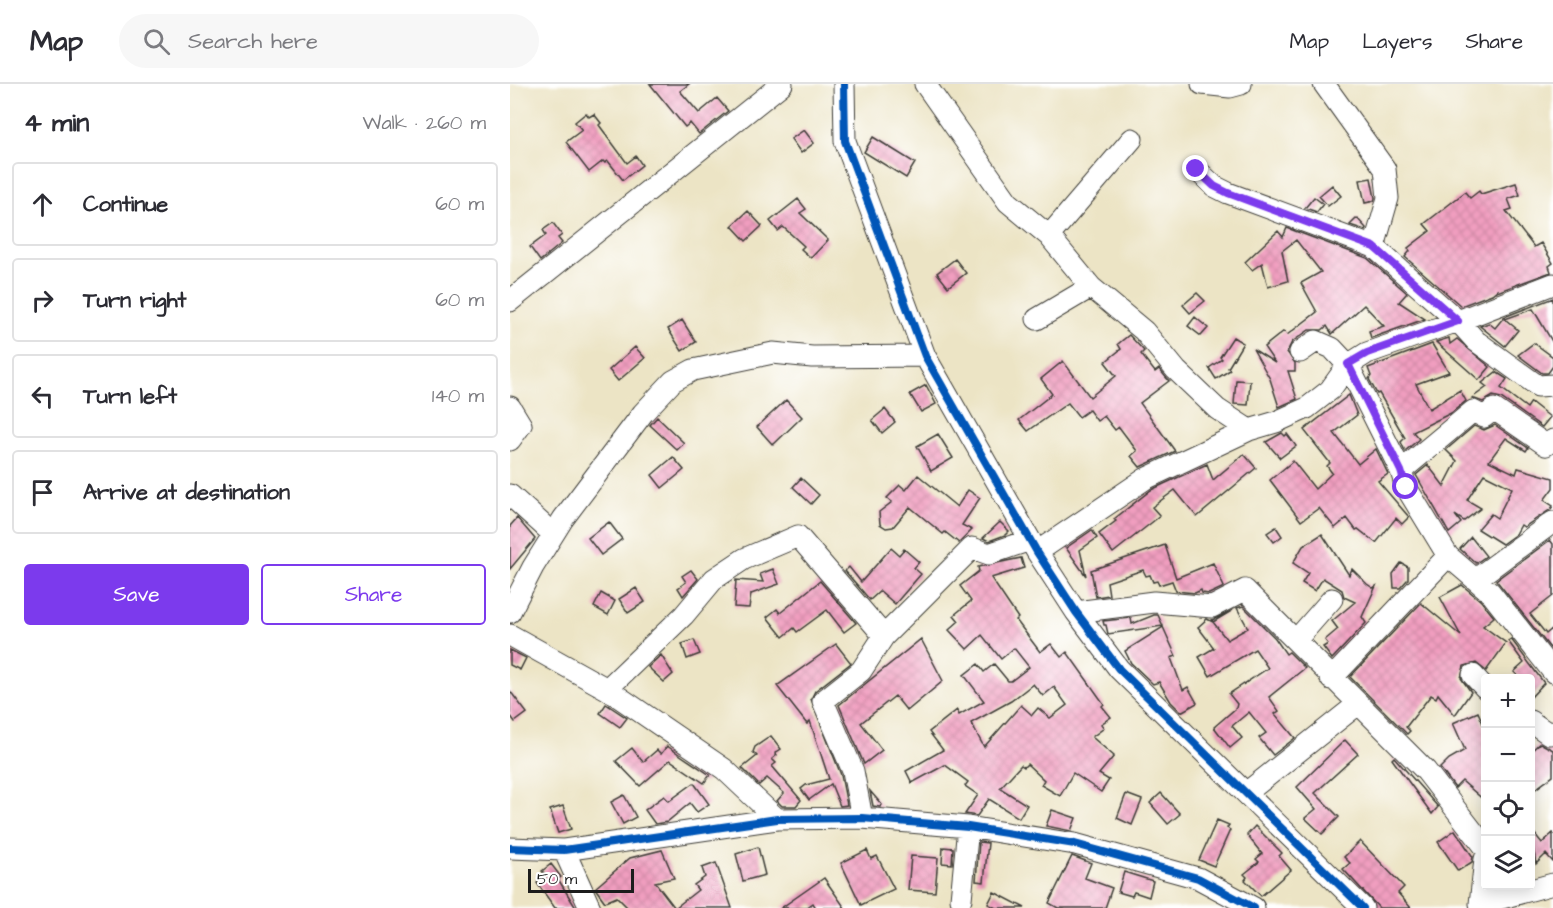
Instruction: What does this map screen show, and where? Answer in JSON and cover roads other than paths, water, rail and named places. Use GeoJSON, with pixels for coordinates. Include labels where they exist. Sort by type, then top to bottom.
{"type":"FeatureCollection","features":[{"type":"Feature","properties":{"kind":"street"},"geometry":{"type":"LineString","coordinates":[[510,301],[782,84]]}},
{"type":"Feature","properties":{"kind":"street"},"geometry":{"type":"LineString","coordinates":[[844,84],[845,141],[925,356],[1033,546],[1076,612],[1119,669],[1363,908]]}},
{"type":"Feature","properties":{"kind":"street"},"geometry":{"type":"LineString","coordinates":[[925,84],[1008,202],[1049,236],[1091,287],[1144,331],[1176,370],[1217,409],[1249,430]]}},
{"type":"Feature","properties":{"kind":"street"},"geometry":{"type":"LineString","coordinates":[[1202,84],[1230,87],[1241,84]]}},
{"type":"Feature","properties":{"kind":"street"},"geometry":{"type":"LineString","coordinates":[[1324,84],[1385,169],[1388,198],[1374,247]]}},
{"type":"Feature","properties":{"kind":"street"},"geometry":{"type":"LineString","coordinates":[[1049,236],[1132,139]]}},
{"type":"Feature","properties":{"kind":"street"},"geometry":{"type":"LineString","coordinates":[[1196,169],[1214,186],[1228,193],[1374,247],[1458,321],[1476,341],[1538,386],[1553,385]]}},
{"type":"Feature","properties":{"kind":"street"},"geometry":{"type":"LineString","coordinates":[[862,818],[853,771],[823,700],[861,671],[884,636],[972,548],[989,554],[1033,546],[1145,479],[1249,430],[1276,422],[1307,408],[1330,390],[1348,364],[1367,353],[1553,284]]}},
{"type":"Feature","properties":{"kind":"street"},"geometry":{"type":"LineString","coordinates":[[1037,319],[1091,287]]}},
{"type":"Feature","properties":{"kind":"street"},"geometry":{"type":"LineString","coordinates":[[1300,352],[1316,341],[1332,348],[1348,364],[1411,495],[1448,556],[1476,579],[1522,631],[1553,672]]}},
{"type":"Feature","properties":{"kind":"street"},"geometry":{"type":"LineString","coordinates":[[510,612],[553,534],[643,413],[673,381],[693,370],[772,353],[812,357],[925,356]]}},
{"type":"Feature","properties":{"kind":"street"},"geometry":{"type":"LineString","coordinates":[[510,407],[521,425],[510,440]]}},
{"type":"Feature","properties":{"kind":"street"},"geometry":{"type":"LineString","coordinates":[[1401,471],[1473,411],[1484,417],[1494,409],[1546,445],[1553,440]]}},
{"type":"Feature","properties":{"kind":"street"},"geometry":{"type":"LineString","coordinates":[[510,495],[553,534]]}},
{"type":"Feature","properties":{"kind":"street"},"geometry":{"type":"LineString","coordinates":[[1476,579],[1553,522]]}},
{"type":"Feature","properties":{"kind":"street"},"geometry":{"type":"LineString","coordinates":[[607,689],[684,615],[714,579],[744,558],[798,536],[884,636]]}},
{"type":"Feature","properties":{"kind":"street"},"geometry":{"type":"LineString","coordinates":[[1331,679],[1448,556]]}},
{"type":"Feature","properties":{"kind":"street"},"geometry":{"type":"LineString","coordinates":[[1076,612],[1154,602],[1212,607],[1245,590],[1297,639],[1331,679],[1426,771],[1481,842]]}},
{"type":"Feature","properties":{"kind":"street"},"geometry":{"type":"LineString","coordinates":[[1297,639],[1332,599]]}},
{"type":"Feature","properties":{"kind":"street"},"geometry":{"type":"LineString","coordinates":[[510,635],[607,689],[724,769],[777,819]]}},
{"type":"Feature","properties":{"kind":"street"},"geometry":{"type":"LineString","coordinates":[[1246,794],[1358,704]]}},
{"type":"Feature","properties":{"kind":"street"},"geometry":{"type":"LineString","coordinates":[[1535,724],[1549,734],[1553,732]]}},
{"type":"Feature","properties":{"kind":"street"},"geometry":{"type":"LineString","coordinates":[[510,848],[564,850],[777,819],[862,818],[968,828],[1075,844],[1198,878],[1254,908]]}},
{"type":"Feature","properties":{"kind":"street"},"geometry":{"type":"LineString","coordinates":[[961,899],[968,828]]}},
{"type":"Feature","properties":{"kind":"street"},"geometry":{"type":"LineString","coordinates":[[564,850],[590,908]]}},
{"type":"Feature","properties":{"kind":"street"},"geometry":{"type":"LineString","coordinates":[[1482,890],[1481,906],[1553,884]]}}]}
